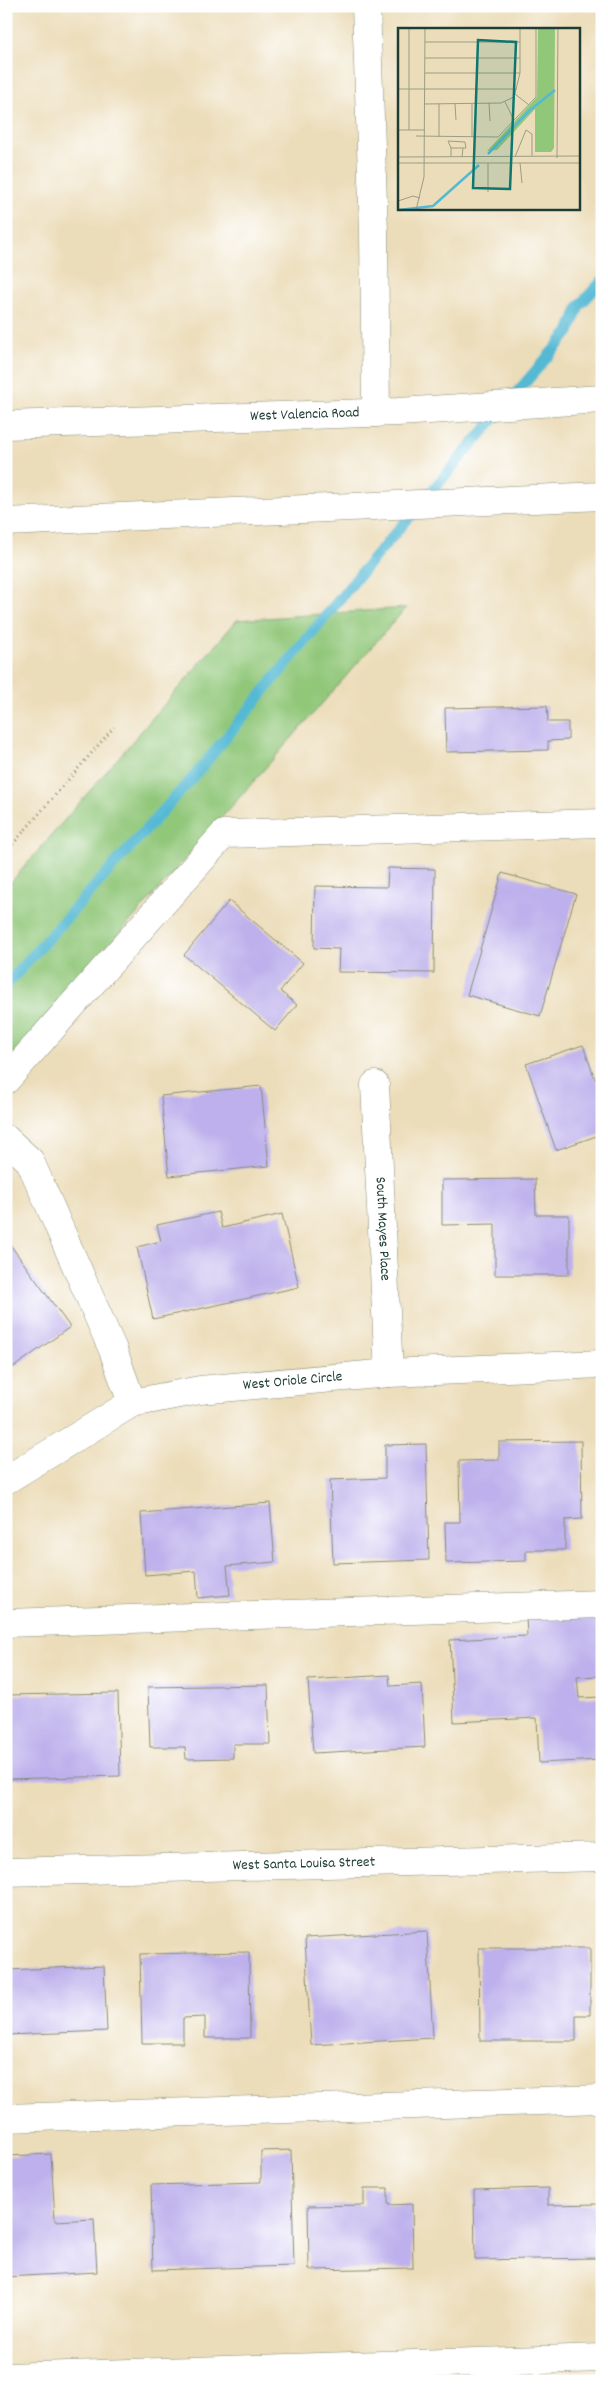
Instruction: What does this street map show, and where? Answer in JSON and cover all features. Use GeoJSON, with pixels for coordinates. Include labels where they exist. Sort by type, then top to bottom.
{"type":"FeatureCollection","features":[{"type":"Feature","properties":{"kind":"street"},"geometry":{"type":"LineString","coordinates":[[366,6],[374,232],[387,412]]}},
{"type":"Feature","properties":{"kind":"street","name":"West Valencia Road"},"geometry":{"type":"LineString","coordinates":[[6,425],[387,412],[602,399]]}},
{"type":"Feature","properties":{"kind":"street"},"geometry":{"type":"LineString","coordinates":[[6,522],[602,496]]}},
{"type":"Feature","properties":{"kind":"street"},"geometry":{"type":"LineString","coordinates":[[6,1080],[224,834],[602,823]]}},
{"type":"Feature","properties":{"kind":"street","name":"South Mayes Place"},"geometry":{"type":"LineString","coordinates":[[375,1085],[389,1373]]}},
{"type":"Feature","properties":{"kind":"street"},"geometry":{"type":"LineString","coordinates":[[6,1139],[30,1161],[113,1350],[132,1403]]}},
{"type":"Feature","properties":{"kind":"street","name":"West Oriole Circle"},"geometry":{"type":"LineString","coordinates":[[6,1480],[132,1403],[200,1390],[389,1373],[602,1364]]}},
{"type":"Feature","properties":{"kind":"street"},"geometry":{"type":"LineString","coordinates":[[6,1623],[602,1604]]}},
{"type":"Feature","properties":{"kind":"street","name":"West Santa Louisa Street"},"geometry":{"type":"LineString","coordinates":[[6,1872],[602,1857]]}},
{"type":"Feature","properties":{"kind":"street"},"geometry":{"type":"LineString","coordinates":[[6,2118],[602,2099]]}},
{"type":"Feature","properties":{"kind":"street"},"geometry":{"type":"LineString","coordinates":[[6,2377],[602,2358]]}},
{"type":"Feature","properties":{"kind":"path"},"geometry":{"type":"LineString","coordinates":[[6,852],[114,727]]}},
{"type":"Feature","properties":{"kind":"green space"},"geometry":{"type":"Polygon","coordinates":[[[406,608],[6,1063],[6,888],[237,620],[406,608]]]}},
{"type":"Feature","properties":{"kind":"building"},"geometry":{"type":"Polygon","coordinates":[[[547,706],[548,722],[568,722],[568,740],[548,741],[548,750],[446,752],[445,708],[547,706]]]}},
{"type":"Feature","properties":{"kind":"building"},"geometry":{"type":"Polygon","coordinates":[[[388,868],[435,869],[434,973],[338,972],[339,949],[314,948],[315,886],[387,887],[388,868]]]}},
{"type":"Feature","properties":{"kind":"building"},"geometry":{"type":"Polygon","coordinates":[[[502,873],[576,894],[540,1016],[467,995],[502,873]]]}},
{"type":"Feature","properties":{"kind":"building"},"geometry":{"type":"Polygon","coordinates":[[[229,901],[303,963],[280,991],[297,1005],[275,1031],[184,955],[229,901]]]}},
{"type":"Feature","properties":{"kind":"building"},"geometry":{"type":"Polygon","coordinates":[[[583,1045],[595,1079],[602,1077],[602,1134],[556,1150],[526,1064],[583,1045]]]}},
{"type":"Feature","properties":{"kind":"building"},"geometry":{"type":"Polygon","coordinates":[[[261,1086],[269,1166],[169,1176],[161,1096],[261,1086]]]}},
{"type":"Feature","properties":{"kind":"building"},"geometry":{"type":"Polygon","coordinates":[[[535,1179],[536,1215],[569,1215],[569,1275],[495,1275],[495,1224],[442,1225],[442,1180],[535,1179]]]}},
{"type":"Feature","properties":{"kind":"building"},"geometry":{"type":"Polygon","coordinates":[[[218,1212],[222,1228],[282,1214],[299,1287],[153,1319],[137,1247],[161,1241],[157,1225],[218,1212]]]}},
{"type":"Feature","properties":{"kind":"building"},"geometry":{"type":"Polygon","coordinates":[[[6,1239],[70,1327],[14,1367],[6,1356],[6,1239]]]}},
{"type":"Feature","properties":{"kind":"building"},"geometry":{"type":"Polygon","coordinates":[[[581,1441],[582,1519],[565,1520],[565,1550],[526,1550],[526,1561],[446,1563],[445,1522],[460,1522],[459,1461],[499,1460],[499,1442],[581,1441]]]}},
{"type":"Feature","properties":{"kind":"building"},"geometry":{"type":"Polygon","coordinates":[[[426,1444],[429,1560],[333,1563],[330,1480],[385,1478],[385,1445],[426,1444]]]}},
{"type":"Feature","properties":{"kind":"building"},"geometry":{"type":"Polygon","coordinates":[[[270,1503],[275,1562],[227,1566],[230,1595],[198,1598],[196,1571],[145,1575],[141,1513],[270,1503]]]}},
{"type":"Feature","properties":{"kind":"building"},"geometry":{"type":"Polygon","coordinates":[[[602,1613],[602,1676],[577,1677],[579,1698],[602,1697],[602,1760],[539,1763],[537,1718],[454,1722],[450,1640],[527,1636],[526,1617],[602,1613]]]}},
{"type":"Feature","properties":{"kind":"building"},"geometry":{"type":"Polygon","coordinates":[[[389,1675],[390,1686],[422,1684],[425,1747],[313,1753],[308,1680],[389,1675]]]}},
{"type":"Feature","properties":{"kind":"building"},"geometry":{"type":"Polygon","coordinates":[[[268,1685],[270,1744],[233,1744],[233,1758],[186,1759],[185,1747],[150,1747],[148,1687],[268,1685]]]}},
{"type":"Feature","properties":{"kind":"building"},"geometry":{"type":"Polygon","coordinates":[[[118,1693],[120,1776],[6,1779],[6,1695],[118,1693]]]}},
{"type":"Feature","properties":{"kind":"building"},"geometry":{"type":"Polygon","coordinates":[[[427,1931],[433,2038],[311,2045],[305,1938],[427,1931]]]}},
{"type":"Feature","properties":{"kind":"building"},"geometry":{"type":"Polygon","coordinates":[[[479,1948],[590,1948],[590,2015],[576,2015],[576,2041],[480,2041],[479,1948]]]}},
{"type":"Feature","properties":{"kind":"building"},"geometry":{"type":"Polygon","coordinates":[[[249,1952],[250,2038],[205,2038],[205,2017],[183,2018],[183,2043],[142,2043],[140,1954],[249,1952]]]}},
{"type":"Feature","properties":{"kind":"building"},"geometry":{"type":"Polygon","coordinates":[[[104,1966],[107,2031],[6,2035],[6,1970],[104,1966]]]}},
{"type":"Feature","properties":{"kind":"building"},"geometry":{"type":"Polygon","coordinates":[[[291,2150],[294,2266],[153,2270],[151,2185],[261,2182],[261,2151],[291,2150]]]}},
{"type":"Feature","properties":{"kind":"building"},"geometry":{"type":"Polygon","coordinates":[[[51,2154],[55,2221],[94,2219],[97,2272],[6,2277],[6,2222],[10,2222],[7,2156],[51,2154]]]}},
{"type":"Feature","properties":{"kind":"building"},"geometry":{"type":"Polygon","coordinates":[[[364,2188],[388,2188],[388,2205],[412,2204],[413,2268],[309,2270],[308,2206],[364,2205],[364,2188]]]}},
{"type":"Feature","properties":{"kind":"building"},"geometry":{"type":"Polygon","coordinates":[[[548,2188],[548,2205],[598,2204],[599,2258],[475,2260],[474,2190],[548,2188]]]}},
{"type":"Feature","properties":{"kind":"waterway"},"geometry":{"type":"LineString","coordinates":[[6,985],[196,774],[361,573],[569,332],[579,306],[602,281]]}}]}
